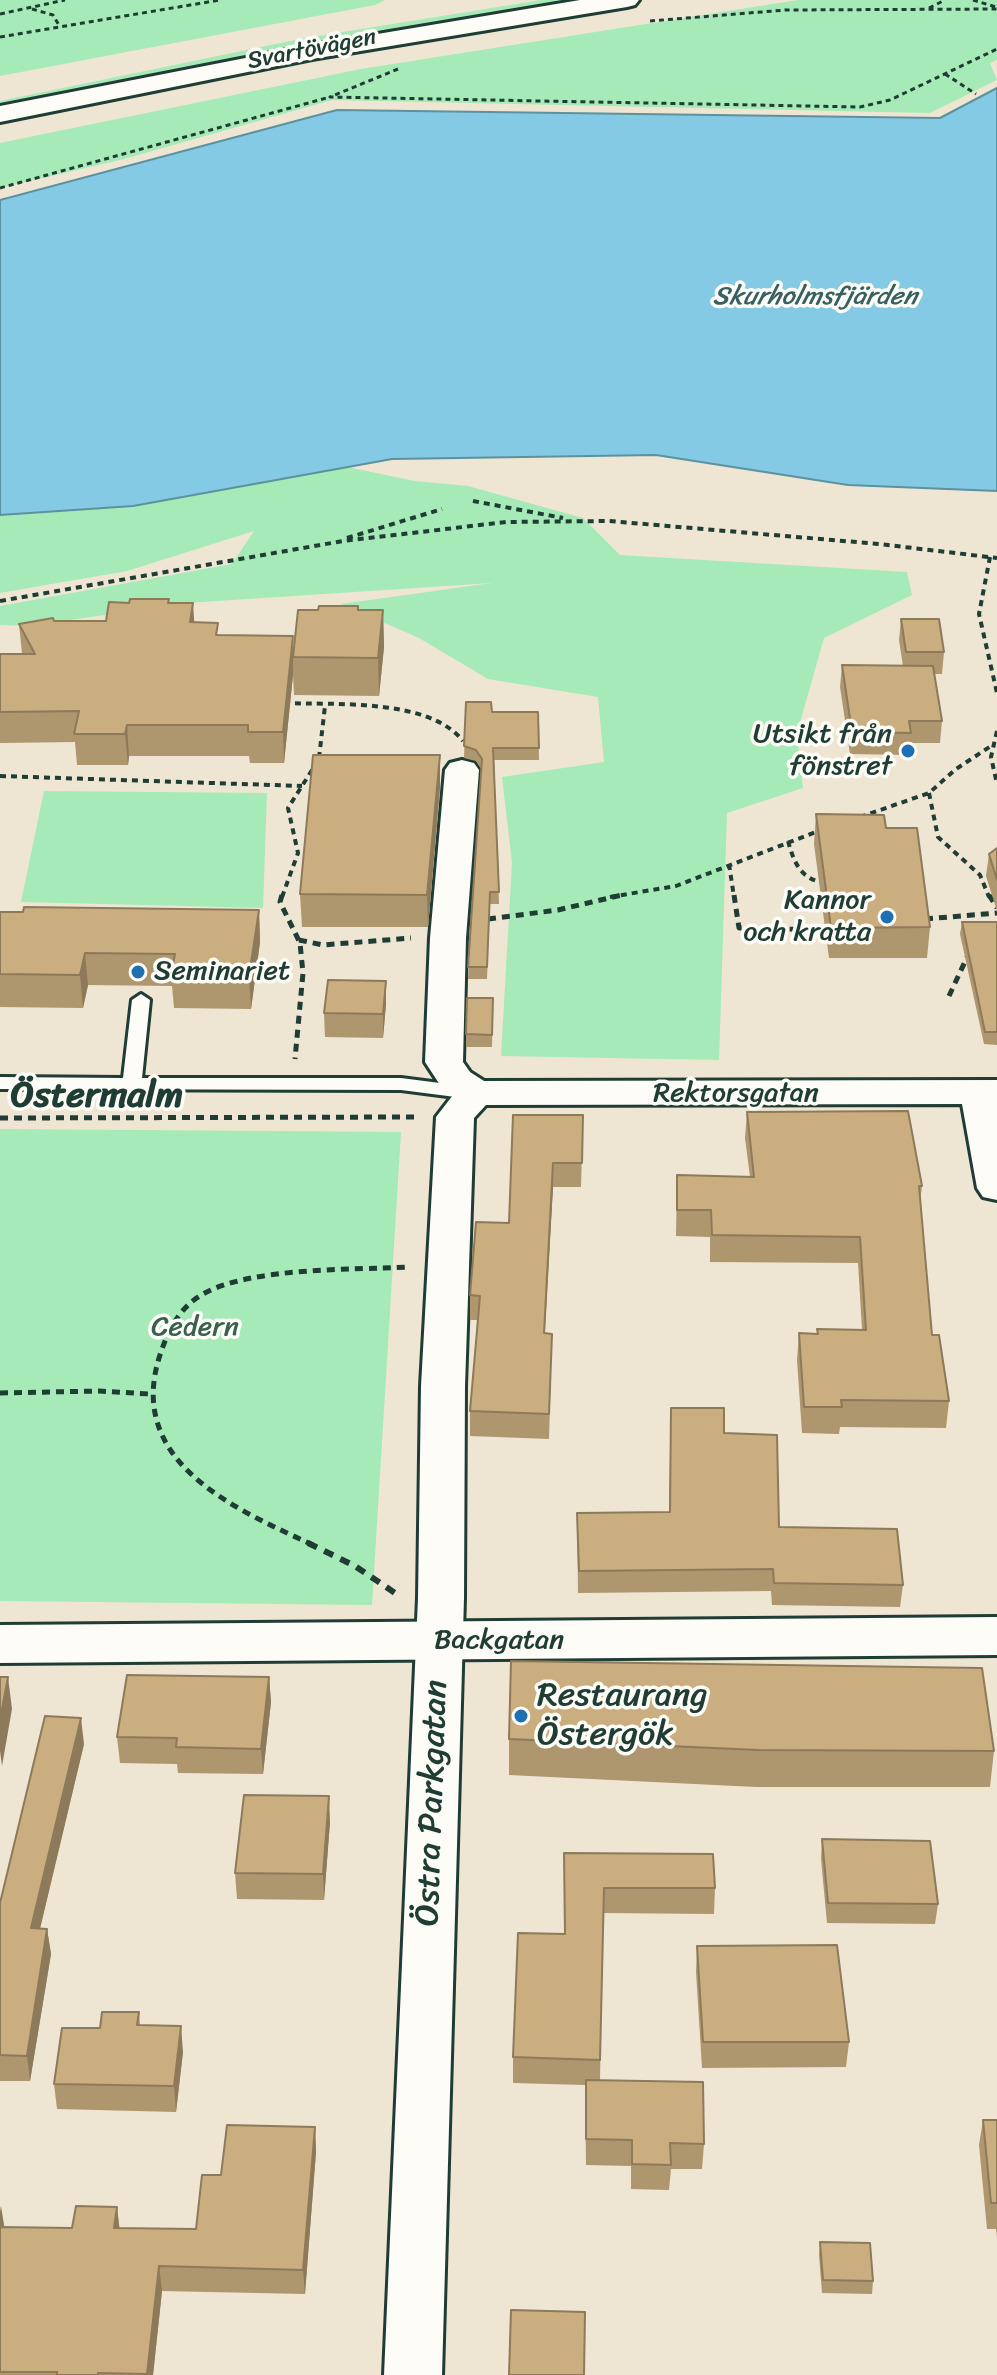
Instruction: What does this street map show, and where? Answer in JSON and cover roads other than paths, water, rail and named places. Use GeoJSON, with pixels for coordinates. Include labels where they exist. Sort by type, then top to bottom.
{"type":"FeatureCollection","features":[{"type":"Feature","properties":{"kind":"main road","name":"Svartövägen"},"geometry":{"type":"LineString","coordinates":[[0,93],[299,33],[502,0]]}},
{"type":"Feature","properties":{"kind":"main road","name":"Svartövägen"},"geometry":{"type":"LineString","coordinates":[[0,114],[303,52],[627,0]]}},
{"type":"Feature","properties":{"kind":"main road","name":"Backgatan"},"geometry":{"type":"LineString","coordinates":[[0,1644],[997,1636]]}},
{"type":"Feature","properties":{"kind":"street"},"geometry":{"type":"LineString","coordinates":[[462,770],[448,931],[444,1062],[456,1080],[465,1105]]}},
{"type":"Feature","properties":{"kind":"street"},"geometry":{"type":"LineString","coordinates":[[988,1092],[997,1188]]}},
{"type":"Feature","properties":{"kind":"street","name":"Rektorsgatan"},"geometry":{"type":"LineString","coordinates":[[465,1105],[988,1092]]}},
{"type":"Feature","properties":{"kind":"street","name":"Östra Parkgatan"},"geometry":{"type":"LineString","coordinates":[[413,2375],[440,1641],[443,1386],[465,1105]]}},
{"type":"Feature","properties":{"kind":"lane"},"geometry":{"type":"LineString","coordinates":[[132,1083],[141,1000]]}},
{"type":"Feature","properties":{"kind":"lane"},"geometry":{"type":"LineString","coordinates":[[0,1083],[401,1084],[465,1105]]}},
{"type":"Feature","properties":{"kind":"water","name":"Skurholmsfjärden"},"geometry":{"type":"Polygon","coordinates":[[[997,88],[997,491],[848,485],[656,455],[392,459],[133,506],[0,515],[0,200],[337,110],[940,118],[997,88]]]}},
{"type":"Feature","properties":{"kind":"place","name":"Utsikt från fönstret"},"geometry":{"type":"Point","coordinates":[908,751]}},
{"type":"Feature","properties":{"kind":"place","name":"Kannor och kratta"},"geometry":{"type":"Point","coordinates":[887,917]}},
{"type":"Feature","properties":{"kind":"place","name":"Seminariet"},"geometry":{"type":"Point","coordinates":[138,972]}},
{"type":"Feature","properties":{"kind":"place","name":"Restaurang Östergök"},"geometry":{"type":"Point","coordinates":[521,1716]}},
{"type":"Feature","properties":{"kind":"district","name":"Östermalm"},"geometry":{"type":"Point","coordinates":[97,1097]}},
{"type":"Feature","properties":{"kind":"park label","name":"Cedern"},"geometry":{"type":"Point","coordinates":[195,1328]}}]}
